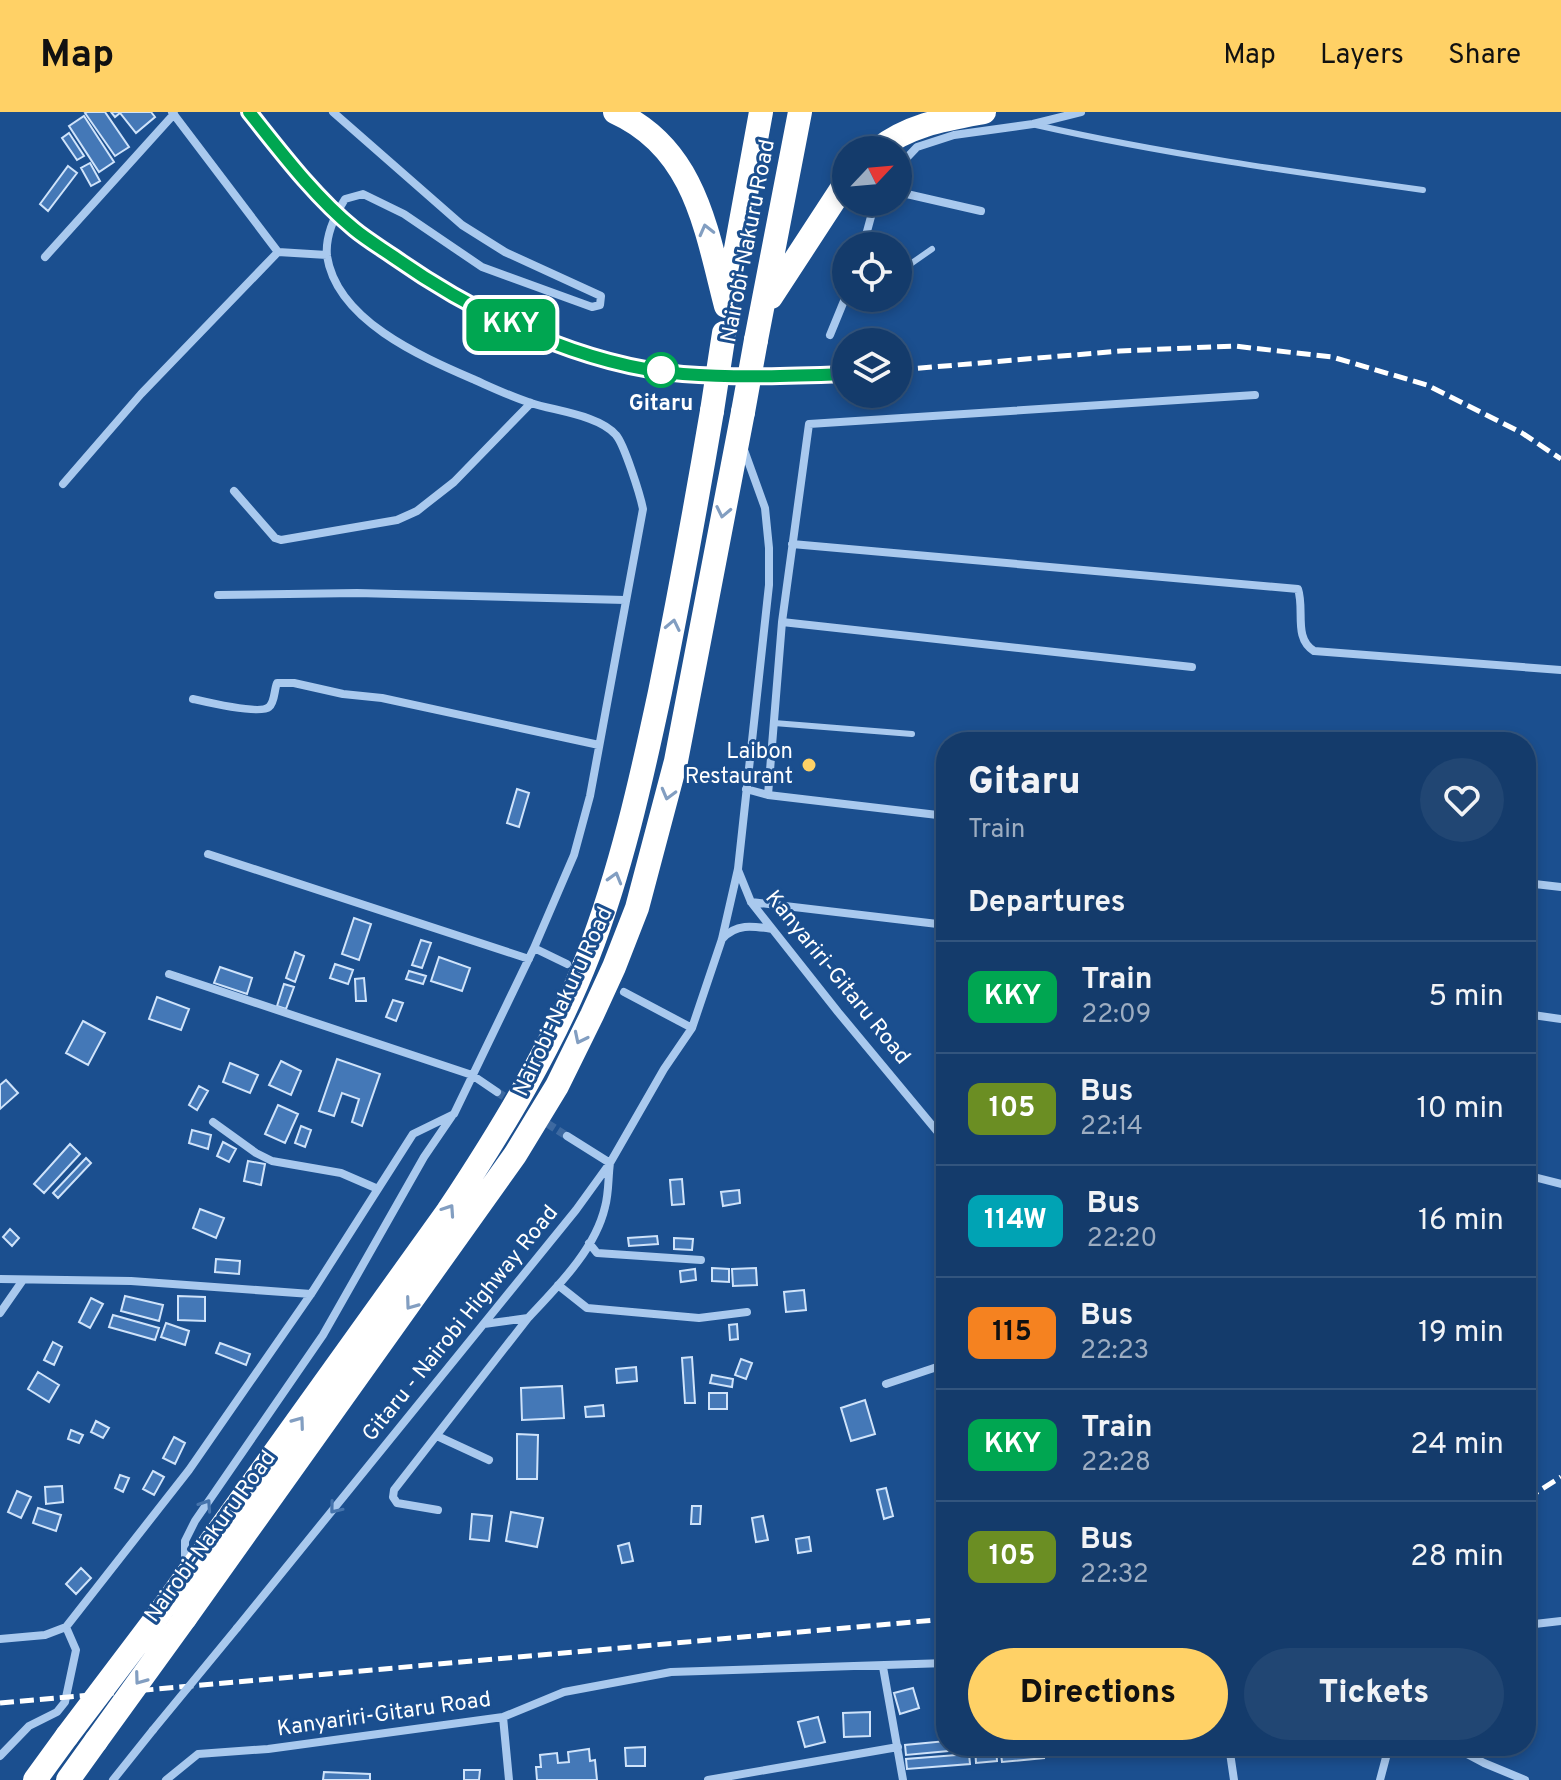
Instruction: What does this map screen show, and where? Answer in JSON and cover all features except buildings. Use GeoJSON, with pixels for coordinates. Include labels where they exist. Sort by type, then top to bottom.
{"type":"FeatureCollection","features":[{"type":"Feature","properties":{"kind":"highway"},"geometry":{"type":"LineString","coordinates":[[615,112],[634,121],[660,141],[681,167],[702,212],[726,306]]}},
{"type":"Feature","properties":{"kind":"highway","name":"Nairobi-Nakuru Road"},"geometry":{"type":"LineString","coordinates":[[35,1780],[393,1290],[493,1143],[547,1044],[587,959],[609,898],[647,755],[679,598],[761,112]]}},
{"type":"Feature","properties":{"kind":"highway","name":"Nairobi-Nakuru Road"},"geometry":{"type":"LineString","coordinates":[[68,1780],[515,1155],[557,1086],[598,1003],[637,908],[676,761],[800,112]]}},
{"type":"Feature","properties":{"kind":"highway"},"geometry":{"type":"LineString","coordinates":[[901,136],[943,118],[984,112]]}},
{"type":"Feature","properties":{"kind":"highway"},"geometry":{"type":"LineString","coordinates":[[764,309],[832,204]]}},
{"type":"Feature","properties":{"kind":"street"},"geometry":{"type":"LineString","coordinates":[[185,1578],[185,1541],[195,1521],[323,1335],[424,1157],[454,1114],[529,959],[574,855],[599,745],[643,509],[638,488],[616,435],[585,416],[531,403],[434,362],[363,317],[337,286],[327,255],[329,234],[345,199],[363,194],[404,214],[482,267],[592,307],[600,305],[601,300],[597,293],[519,259],[462,225],[333,112]]}},
{"type":"Feature","properties":{"kind":"street"},"geometry":{"type":"LineString","coordinates":[[912,152],[917,147],[954,135],[1033,124],[1081,112]]}},
{"type":"Feature","properties":{"kind":"street"},"geometry":{"type":"LineString","coordinates":[[45,257],[173,113],[278,252],[327,255]]}},
{"type":"Feature","properties":{"kind":"street"},"geometry":{"type":"LineString","coordinates":[[912,195],[981,211]]}},
{"type":"Feature","properties":{"kind":"street"},"geometry":{"type":"LineString","coordinates":[[63,484],[141,394],[278,252]]}},
{"type":"Feature","properties":{"kind":"street"},"geometry":{"type":"LineString","coordinates":[[830,335],[839,312]]}},
{"type":"Feature","properties":{"kind":"street"},"geometry":{"type":"LineString","coordinates":[[768,795],[782,622],[809,424],[1255,395]]}},
{"type":"Feature","properties":{"kind":"street"},"geometry":{"type":"LineString","coordinates":[[234,491],[275,538],[281,540],[397,520],[417,511],[454,482],[531,403]]}},
{"type":"Feature","properties":{"kind":"street"},"geometry":{"type":"LineString","coordinates":[[738,869],[769,585],[765,508],[741,424]]}},
{"type":"Feature","properties":{"kind":"street"},"geometry":{"type":"LineString","coordinates":[[792,544],[1298,589],[1302,639],[1305,646],[1314,651],[1561,670]]}},
{"type":"Feature","properties":{"kind":"street"},"geometry":{"type":"LineString","coordinates":[[218,595],[357,593],[625,600]]}},
{"type":"Feature","properties":{"kind":"street"},"geometry":{"type":"LineString","coordinates":[[782,622],[1192,667]]}},
{"type":"Feature","properties":{"kind":"street"},"geometry":{"type":"LineString","coordinates":[[193,699],[253,710],[266,709],[270,706],[277,683],[294,683],[343,694],[382,698],[599,745]]}},
{"type":"Feature","properties":{"kind":"street"},"geometry":{"type":"LineString","coordinates":[[746,789],[768,795],[936,815]]}},
{"type":"Feature","properties":{"kind":"street"},"geometry":{"type":"LineString","coordinates":[[208,854],[529,959]]}},
{"type":"Feature","properties":{"kind":"street","name":"Gitaru - Nairobi Highway Road"},"geometry":{"type":"LineString","coordinates":[[113,1780],[576,1210],[610,1163],[664,1069],[692,1028],[722,939],[738,869]]}},
{"type":"Feature","properties":{"kind":"street","name":"Kanyariri-Gitaru Road"},"geometry":{"type":"LineString","coordinates":[[738,869],[751,902],[936,1130]]}},
{"type":"Feature","properties":{"kind":"street"},"geometry":{"type":"LineString","coordinates":[[1536,884],[1561,887]]}},
{"type":"Feature","properties":{"kind":"street"},"geometry":{"type":"LineString","coordinates":[[751,902],[936,924]]}},
{"type":"Feature","properties":{"kind":"street"},"geometry":{"type":"LineString","coordinates":[[722,939],[729,930],[741,927],[773,930]]}},
{"type":"Feature","properties":{"kind":"street"},"geometry":{"type":"LineString","coordinates":[[534,948],[567,964]]}},
{"type":"Feature","properties":{"kind":"street"},"geometry":{"type":"LineString","coordinates":[[169,974],[472,1075],[497,1092]]}},
{"type":"Feature","properties":{"kind":"street"},"geometry":{"type":"LineString","coordinates":[[624,992],[692,1028]]}},
{"type":"Feature","properties":{"kind":"street"},"geometry":{"type":"LineString","coordinates":[[1536,1015],[1561,1019]]}},
{"type":"Feature","properties":{"kind":"street"},"geometry":{"type":"LineString","coordinates":[[0,1639],[45,1635],[66,1627],[189,1470],[311,1294],[413,1134],[454,1114]]}},
{"type":"Feature","properties":{"kind":"street"},"geometry":{"type":"LineString","coordinates":[[213,1122],[272,1161],[341,1173],[378,1189]]}},
{"type":"Feature","properties":{"kind":"street"},"geometry":{"type":"LineString","coordinates":[[438,1510],[397,1503],[393,1497],[394,1490],[528,1318],[558,1285],[589,1243],[605,1207],[610,1163],[567,1136]]}},
{"type":"Feature","properties":{"kind":"street"},"geometry":{"type":"LineString","coordinates":[[1536,1178],[1561,1184]]}},
{"type":"Feature","properties":{"kind":"street"},"geometry":{"type":"LineString","coordinates":[[589,1243],[597,1253],[701,1260]]}},
{"type":"Feature","properties":{"kind":"street"},"geometry":{"type":"LineString","coordinates":[[0,1279],[131,1281],[311,1294]]}},
{"type":"Feature","properties":{"kind":"street"},"geometry":{"type":"LineString","coordinates":[[0,1313],[23,1280]]}},
{"type":"Feature","properties":{"kind":"street"},"geometry":{"type":"LineString","coordinates":[[558,1285],[587,1308],[699,1318],[747,1312]]}},
{"type":"Feature","properties":{"kind":"street"},"geometry":{"type":"LineString","coordinates":[[484,1324],[528,1318]]}},
{"type":"Feature","properties":{"kind":"street"},"geometry":{"type":"LineString","coordinates":[[886,1384],[936,1367]]}},
{"type":"Feature","properties":{"kind":"street"},"geometry":{"type":"LineString","coordinates":[[437,1436],[489,1460]]}},
{"type":"Feature","properties":{"kind":"street"},"geometry":{"type":"LineString","coordinates":[[1536,1624],[1561,1621]]}},
{"type":"Feature","properties":{"kind":"street"},"geometry":{"type":"LineString","coordinates":[[0,1756],[29,1726],[57,1712],[65,1702],[76,1650],[66,1627]]}},
{"type":"Feature","properties":{"kind":"street","name":"Kanyariri-Gitaru Road"},"geometry":{"type":"LineString","coordinates":[[166,1780],[198,1754],[268,1749],[503,1717],[564,1692],[671,1672],[936,1664]]}},
{"type":"Feature","properties":{"kind":"street"},"geometry":{"type":"LineString","coordinates":[[883,1667],[903,1780]]}},
{"type":"Feature","properties":{"kind":"street"},"geometry":{"type":"LineString","coordinates":[[503,1717],[509,1780]]}},
{"type":"Feature","properties":{"kind":"street"},"geometry":{"type":"LineString","coordinates":[[708,1780],[898,1747]]}},
{"type":"Feature","properties":{"kind":"street"},"geometry":{"type":"LineString","coordinates":[[1230,1756],[1234,1780]]}},
{"type":"Feature","properties":{"kind":"street"},"geometry":{"type":"LineString","coordinates":[[1380,1780],[1386,1756]]}},
{"type":"Feature","properties":{"kind":"street"},"geometry":{"type":"LineString","coordinates":[[1471,1756],[1525,1780]]}},
{"type":"Feature","properties":{"kind":"lane"},"geometry":{"type":"LineString","coordinates":[[1033,124],[1217,161],[1423,190]]}},
{"type":"Feature","properties":{"kind":"lane"},"geometry":{"type":"LineString","coordinates":[[912,263],[932,249]]}},
{"type":"Feature","properties":{"kind":"lane"},"geometry":{"type":"LineString","coordinates":[[774,723],[912,734]]}},
{"type":"Feature","properties":{"kind":"tunnel"},"geometry":{"type":"LineString","coordinates":[[497,1092],[567,1136]]}},
{"type":"Feature","properties":{"kind":"railway"},"geometry":{"type":"LineString","coordinates":[[249,112],[312,188],[359,233],[460,298],[531,334],[606,360],[645,369],[744,376],[832,374]]}},
{"type":"Feature","properties":{"kind":"railway"},"geometry":{"type":"LineString","coordinates":[[912,369],[1120,351],[1234,346],[1332,357],[1427,385],[1522,433],[1561,459]]}},
{"type":"Feature","properties":{"kind":"railway"},"geometry":{"type":"LineString","coordinates":[[1536,1493],[1561,1477]]}},
{"type":"Feature","properties":{"kind":"railway"},"geometry":{"type":"LineString","coordinates":[[0,1703],[936,1620]]}},
{"type":"Feature","properties":{"kind":"train","name":"KKY"},"geometry":{"type":"LineString","coordinates":[[249,112],[291,164],[354,229],[430,282],[513,326],[594,357],[680,374],[764,377],[832,375]]}},
{"type":"Feature","properties":{"kind":"place","name":"Gitaru"},"geometry":{"type":"Point","coordinates":[661,370]}},
{"type":"Feature","properties":{"kind":"place","name":"Laibon Restaurant"},"geometry":{"type":"Point","coordinates":[809,765]}}]}
